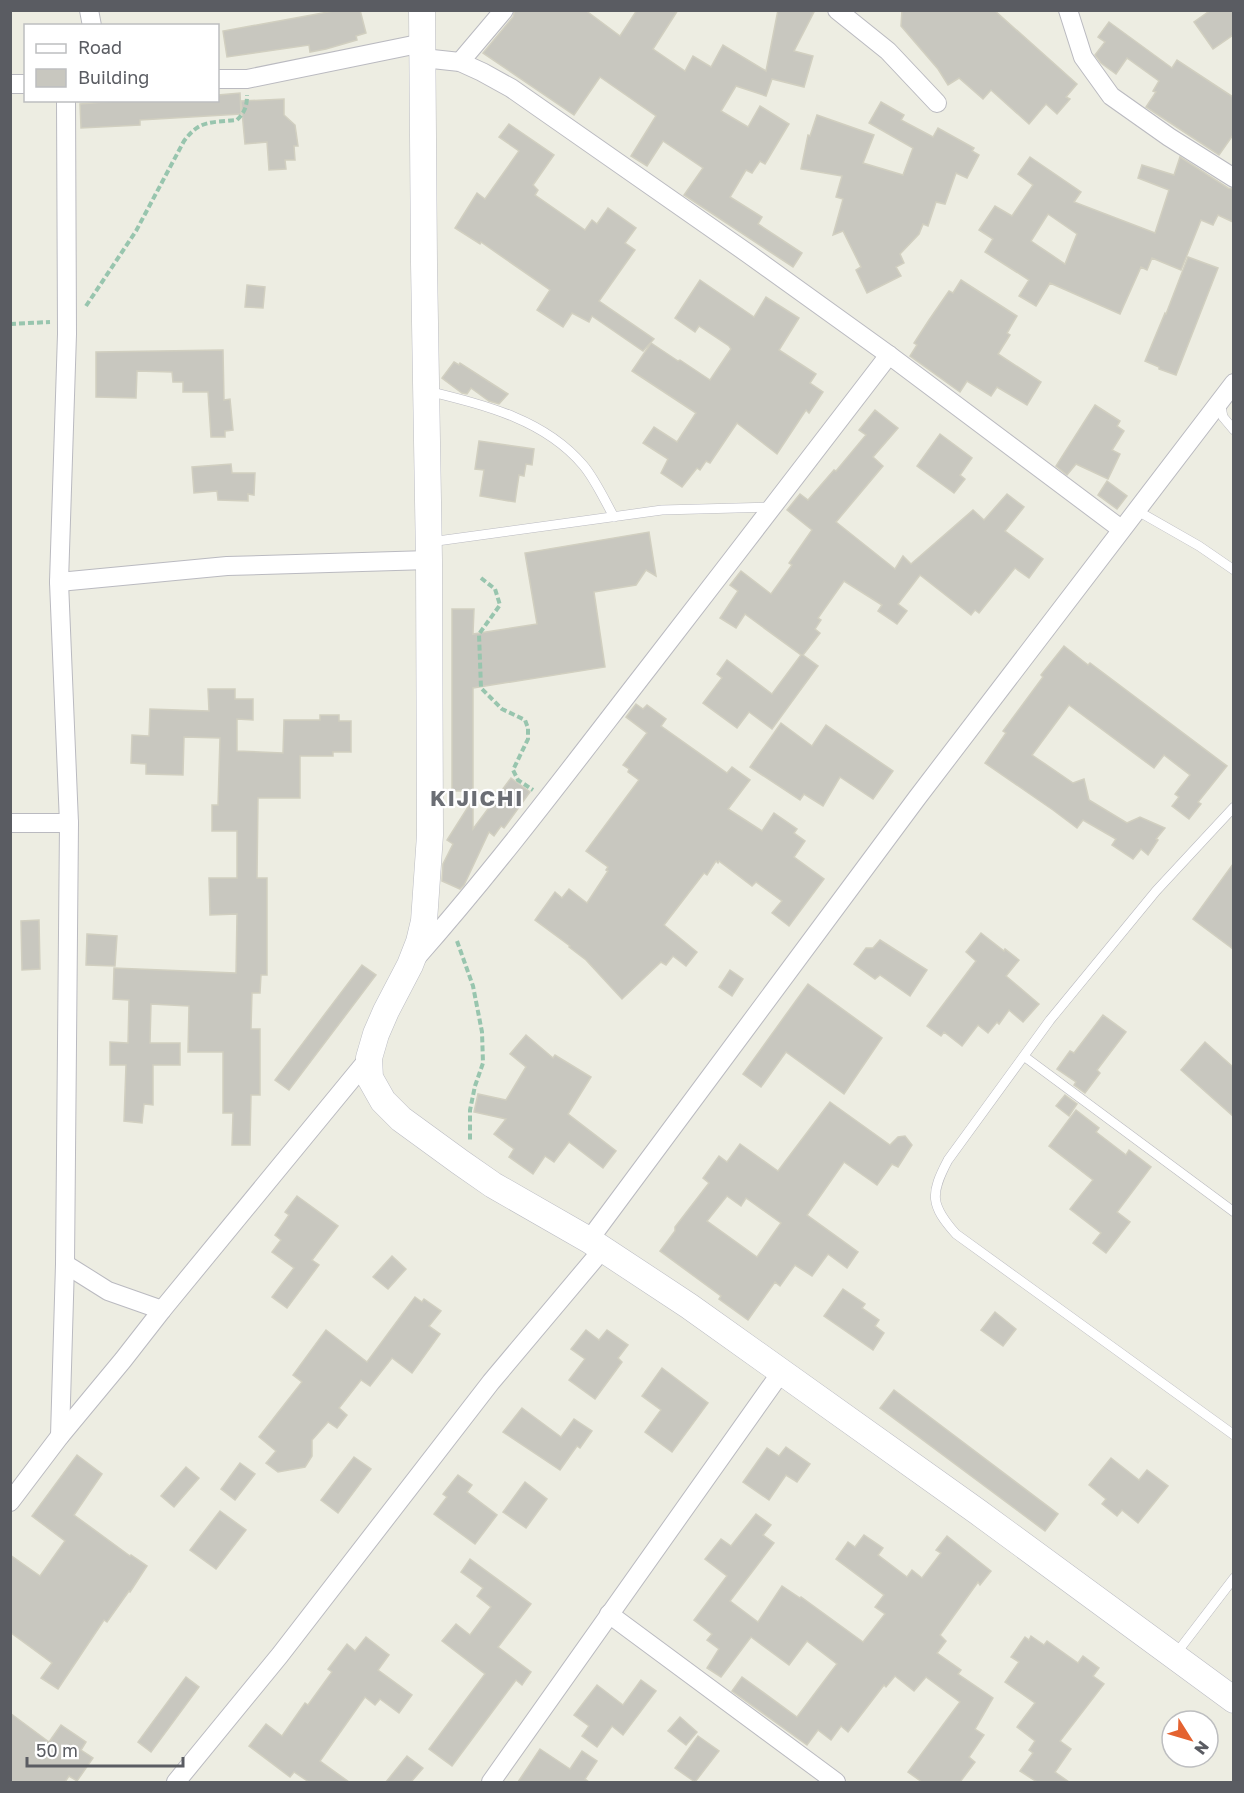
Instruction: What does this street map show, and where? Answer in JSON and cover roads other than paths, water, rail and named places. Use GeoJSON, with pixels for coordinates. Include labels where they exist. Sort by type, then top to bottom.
{"type":"FeatureCollection","features":[{"type":"Feature","properties":{"kind":"street"},"geometry":{"type":"LineString","coordinates":[[422,10],[430,835],[423,921],[419,942],[376,1034],[369,1058],[370,1078],[383,1101],[401,1119],[468,1168],[595,1245],[689,1306],[978,1512],[1233,1700]]}},
{"type":"Feature","properties":{"kind":"street"},"geometry":{"type":"LineString","coordinates":[[460,62],[504,10]]}},
{"type":"Feature","properties":{"kind":"street"},"geometry":{"type":"LineString","coordinates":[[837,10],[888,51],[937,102]]}},
{"type":"Feature","properties":{"kind":"street"},"geometry":{"type":"LineString","coordinates":[[1068,10],[1083,57],[1111,96],[1233,178]]}},
{"type":"Feature","properties":{"kind":"street"},"geometry":{"type":"LineString","coordinates":[[219,79],[247,79],[423,50],[482,72],[521,95],[750,255],[889,355],[1121,528]]}},
{"type":"Feature","properties":{"kind":"street"},"geometry":{"type":"LineString","coordinates":[[60,1436],[65,1264],[69,823],[59,582],[67,327],[66,102]]}},
{"type":"Feature","properties":{"kind":"street"},"geometry":{"type":"LineString","coordinates":[[410,965],[472,894],[551,795],[889,355]]}},
{"type":"Feature","properties":{"kind":"street"},"geometry":{"type":"LineString","coordinates":[[176,1782],[280,1655],[595,1245],[917,798],[1233,383]]}},
{"type":"Feature","properties":{"kind":"street"},"geometry":{"type":"LineString","coordinates":[[59,582],[227,566],[429,551]]}},
{"type":"Feature","properties":{"kind":"street"},"geometry":{"type":"LineString","coordinates":[[10,823],[69,823]]}},
{"type":"Feature","properties":{"kind":"street"},"geometry":{"type":"LineString","coordinates":[[10,1502],[60,1436],[369,1058]]}},
{"type":"Feature","properties":{"kind":"street"},"geometry":{"type":"LineString","coordinates":[[65,1264],[108,1291],[162,1310]]}},
{"type":"Feature","properties":{"kind":"street"},"geometry":{"type":"LineString","coordinates":[[492,1782],[782,1371]]}},
{"type":"Feature","properties":{"kind":"street"},"geometry":{"type":"LineString","coordinates":[[609,1614],[836,1782]]}},
{"type":"Feature","properties":{"kind":"lane"},"geometry":{"type":"LineString","coordinates":[[426,390],[486,406],[529,424],[556,439],[584,466],[614,517]]}},
{"type":"Feature","properties":{"kind":"lane"},"geometry":{"type":"LineString","coordinates":[[1220,400],[1223,417],[1233,430]]}},
{"type":"Feature","properties":{"kind":"lane"},"geometry":{"type":"LineString","coordinates":[[429,551],[662,510],[773,507]]}},
{"type":"Feature","properties":{"kind":"lane"},"geometry":{"type":"LineString","coordinates":[[1136,510],[1199,546],[1233,570]]}},
{"type":"Feature","properties":{"kind":"lane"},"geometry":{"type":"LineString","coordinates":[[1233,807],[1156,891],[1050,1020],[948,1160],[938,1179],[935,1195],[936,1207],[956,1233],[1233,1435]]}},
{"type":"Feature","properties":{"kind":"lane"},"geometry":{"type":"LineString","coordinates":[[1025,1057],[1233,1212]]}},
{"type":"Feature","properties":{"kind":"lane"},"geometry":{"type":"LineString","coordinates":[[1174,1657],[1233,1578]]}},
{"type":"Feature","properties":{"kind":"district","name":"KIJICHI"},"geometry":{"type":"Point","coordinates":[477,797]}}]}
